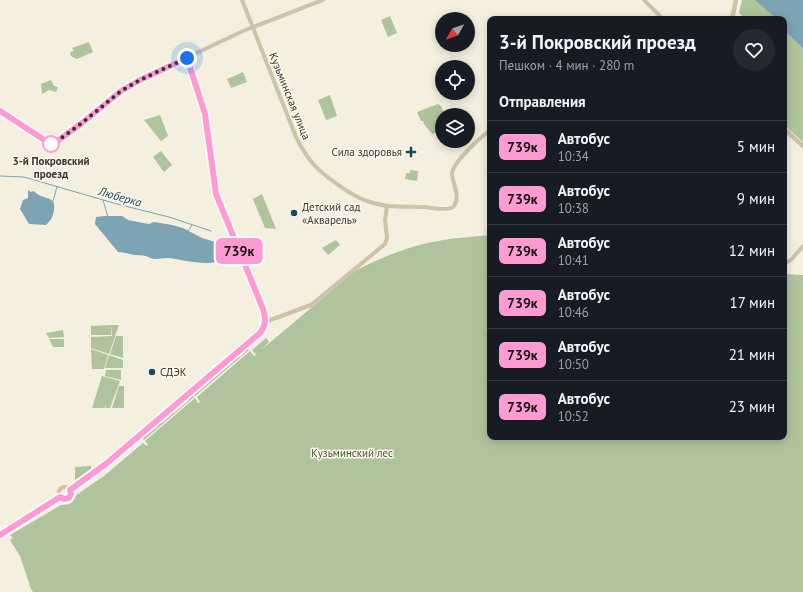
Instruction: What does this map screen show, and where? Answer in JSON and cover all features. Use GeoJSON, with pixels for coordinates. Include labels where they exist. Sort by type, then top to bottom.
{"type":"FeatureCollection","features":[{"type":"Feature","properties":{"kind":"street","name":"Кузьминская улица"},"geometry":{"type":"LineString","coordinates":[[242,0],[296,138],[318,170],[352,194],[369,202],[387,206],[450,209],[455,206],[456,197],[452,177],[454,168],[458,161],[487,133]]}},
{"type":"Feature","properties":{"kind":"street"},"geometry":{"type":"LineString","coordinates":[[0,111],[52,145],[121,91],[140,80],[253,28],[323,0]]}},
{"type":"Feature","properties":{"kind":"street"},"geometry":{"type":"LineString","coordinates":[[644,0],[660,16]]}},
{"type":"Feature","properties":{"kind":"street"},"geometry":{"type":"LineString","coordinates":[[733,16],[736,0]]}},
{"type":"Feature","properties":{"kind":"street"},"geometry":{"type":"LineString","coordinates":[[70,490],[107,463],[264,328],[265,322],[263,309],[215,190],[205,114],[187,58]]}},
{"type":"Feature","properties":{"kind":"street"},"geometry":{"type":"LineString","coordinates":[[787,132],[803,146]]}},
{"type":"Feature","properties":{"kind":"street"},"geometry":{"type":"LineString","coordinates":[[265,322],[311,305],[385,244],[387,238],[387,206]]}},
{"type":"Feature","properties":{"kind":"street"},"geometry":{"type":"LineString","coordinates":[[787,262],[791,260],[803,246]]}},
{"type":"Feature","properties":{"kind":"street"},"geometry":{"type":"LineString","coordinates":[[60,497],[58,493],[61,488],[70,490]]}},
{"type":"Feature","properties":{"kind":"street"},"geometry":{"type":"LineString","coordinates":[[0,535],[60,497],[64,499],[69,498],[71,494],[70,490]]}},
{"type":"Feature","properties":{"kind":"green space"},"geometry":{"type":"Polygon","coordinates":[[[742,0],[803,0],[803,142],[787,128],[787,16],[742,16],[739,13],[742,0]]]}},
{"type":"Feature","properties":{"kind":"green space"},"geometry":{"type":"Polygon","coordinates":[[[390,16],[397,33],[388,37],[381,20],[390,16]]]}},
{"type":"Feature","properties":{"kind":"green space"},"geometry":{"type":"Polygon","coordinates":[[[89,42],[93,52],[77,59],[71,56],[70,52],[74,51],[72,48],[89,42]]]}},
{"type":"Feature","properties":{"kind":"green space"},"geometry":{"type":"Polygon","coordinates":[[[243,72],[247,82],[231,88],[227,79],[243,72]]]}},
{"type":"Feature","properties":{"kind":"green space"},"geometry":{"type":"Polygon","coordinates":[[[51,80],[54,86],[58,87],[56,92],[49,90],[42,94],[41,84],[51,80]]]}},
{"type":"Feature","properties":{"kind":"green space"},"geometry":{"type":"Polygon","coordinates":[[[330,95],[337,116],[326,120],[318,100],[330,95]]]}},
{"type":"Feature","properties":{"kind":"green space"},"geometry":{"type":"Polygon","coordinates":[[[438,104],[441,106],[442,108],[435,108],[435,133],[432,134],[423,121],[421,121],[417,112],[438,104]]]}},
{"type":"Feature","properties":{"kind":"green space"},"geometry":{"type":"Polygon","coordinates":[[[160,115],[168,136],[161,141],[144,120],[160,115]]]}},
{"type":"Feature","properties":{"kind":"green space"},"geometry":{"type":"Polygon","coordinates":[[[161,151],[172,165],[164,172],[153,157],[161,151]]]}},
{"type":"Feature","properties":{"kind":"green space"},"geometry":{"type":"Polygon","coordinates":[[[410,170],[418,171],[417,181],[405,179],[406,173],[410,173],[410,170]]]}},
{"type":"Feature","properties":{"kind":"green space"},"geometry":{"type":"Polygon","coordinates":[[[262,194],[276,229],[265,228],[253,199],[262,194]]]}},
{"type":"Feature","properties":{"kind":"green space","name":"Кузьминский лес"},"geometry":{"type":"Polygon","coordinates":[[[487,235],[487,440],[787,440],[787,274],[803,275],[803,592],[33,592],[20,556],[10,540],[13,538],[10,535],[61,505],[71,503],[78,493],[82,497],[79,493],[104,476],[143,443],[147,446],[148,445],[145,441],[195,398],[198,403],[200,402],[197,397],[250,351],[254,356],[256,355],[252,350],[266,338],[269,342],[261,350],[355,271],[392,254],[422,244],[487,235]]]}},
{"type":"Feature","properties":{"kind":"green space"},"geometry":{"type":"Polygon","coordinates":[[[336,240],[340,245],[328,255],[322,248],[336,240]]]}},
{"type":"Feature","properties":{"kind":"green space"},"geometry":{"type":"Polygon","coordinates":[[[119,325],[109,354],[91,348],[91,337],[112,336],[111,326],[111,335],[91,335],[91,326],[119,325]]]}},
{"type":"Feature","properties":{"kind":"green space"},"geometry":{"type":"Polygon","coordinates":[[[63,330],[64,337],[49,338],[46,333],[63,330]]]}},
{"type":"Feature","properties":{"kind":"green space"},"geometry":{"type":"Polygon","coordinates":[[[116,336],[123,336],[123,358],[110,354],[116,336]]]}},
{"type":"Feature","properties":{"kind":"green space"},"geometry":{"type":"Polygon","coordinates":[[[49,339],[64,339],[64,347],[53,347],[49,339]]]}},
{"type":"Feature","properties":{"kind":"green space"},"geometry":{"type":"Polygon","coordinates":[[[246,346],[249,350],[195,396],[192,392],[197,389],[199,391],[210,381],[210,378],[213,379],[224,369],[224,367],[226,368],[237,358],[237,356],[240,357],[246,351],[244,348],[246,346]]]}},
{"type":"Feature","properties":{"kind":"green space"},"geometry":{"type":"Polygon","coordinates":[[[91,349],[108,355],[104,369],[92,369],[91,349]]]}},
{"type":"Feature","properties":{"kind":"green space"},"geometry":{"type":"Polygon","coordinates":[[[109,355],[123,360],[123,368],[105,368],[109,355]]]}},
{"type":"Feature","properties":{"kind":"green space"},"geometry":{"type":"Polygon","coordinates":[[[106,370],[121,370],[121,380],[105,376],[106,370]]]}},
{"type":"Feature","properties":{"kind":"green space"},"geometry":{"type":"Polygon","coordinates":[[[102,376],[120,381],[110,408],[106,408],[105,404],[105,408],[92,408],[102,376]]]}},
{"type":"Feature","properties":{"kind":"green space"},"geometry":{"type":"Polygon","coordinates":[[[119,386],[124,386],[124,408],[112,408],[119,386]]]}},
{"type":"Feature","properties":{"kind":"green space"},"geometry":{"type":"Polygon","coordinates":[[[191,394],[194,397],[144,440],[141,436],[145,433],[147,435],[158,426],[157,424],[160,422],[162,423],[172,414],[171,411],[174,413],[189,400],[187,397],[191,394]]]}},
{"type":"Feature","properties":{"kind":"green space"},"geometry":{"type":"Polygon","coordinates":[[[91,466],[91,469],[75,480],[75,467],[91,466]]]}},
{"type":"Feature","properties":{"kind":"water"},"geometry":{"type":"Polygon","coordinates":[[[755,0],[803,0],[803,48],[787,33],[787,16],[774,16],[755,0]]]}},
{"type":"Feature","properties":{"kind":"water"},"geometry":{"type":"Polygon","coordinates":[[[28,190],[31,192],[33,191],[53,202],[53,215],[46,225],[29,224],[20,209],[23,200],[28,198],[28,190]]]}},
{"type":"Feature","properties":{"kind":"water"},"geometry":{"type":"Polygon","coordinates":[[[122,216],[128,220],[143,223],[149,224],[154,222],[183,228],[202,238],[222,244],[226,247],[225,255],[220,260],[213,263],[203,263],[168,258],[154,259],[118,252],[95,224],[96,217],[122,216]]]}},
{"type":"Feature","properties":{"kind":"waterway","name":"Люберка"},"geometry":{"type":"LineString","coordinates":[[0,176],[24,177],[117,204],[169,217],[211,231]]}},
{"type":"Feature","properties":{"kind":"waterway"},"geometry":{"type":"LineString","coordinates":[[53,201],[57,187]]}},
{"type":"Feature","properties":{"kind":"waterway"},"geometry":{"type":"LineString","coordinates":[[103,200],[108,217]]}},
{"type":"Feature","properties":{"kind":"waterway","name":"Люберка"},"geometry":{"type":"LineString","coordinates":[[188,231],[192,225]]}},
{"type":"Feature","properties":{"kind":"bus line","name":"739к"},"geometry":{"type":"LineString","coordinates":[[0,111],[52,145],[121,91],[157,71],[187,58],[205,114],[216,194],[263,309],[265,322],[264,328],[260,333],[95,473],[70,490],[71,494],[69,498],[62,499],[60,497],[0,535]]}},
{"type":"Feature","properties":{"kind":"place","name":"3-й Покровский проезд"},"geometry":{"type":"Point","coordinates":[51,144]}},
{"type":"Feature","properties":{"kind":"place","name":"Сила здоровья"},"geometry":{"type":"Point","coordinates":[411,152]}},
{"type":"Feature","properties":{"kind":"place","name":"Детский сад «Акварель»"},"geometry":{"type":"Point","coordinates":[294,213]}},
{"type":"Feature","properties":{"kind":"place","name":"СДЭК"},"geometry":{"type":"Point","coordinates":[152,372]}},
{"type":"Feature","properties":{"kind":"route"},"geometry":{"type":"LineString","coordinates":[[51,144],[52,145],[82,123],[121,91],[157,71],[187,58]]}}]}
